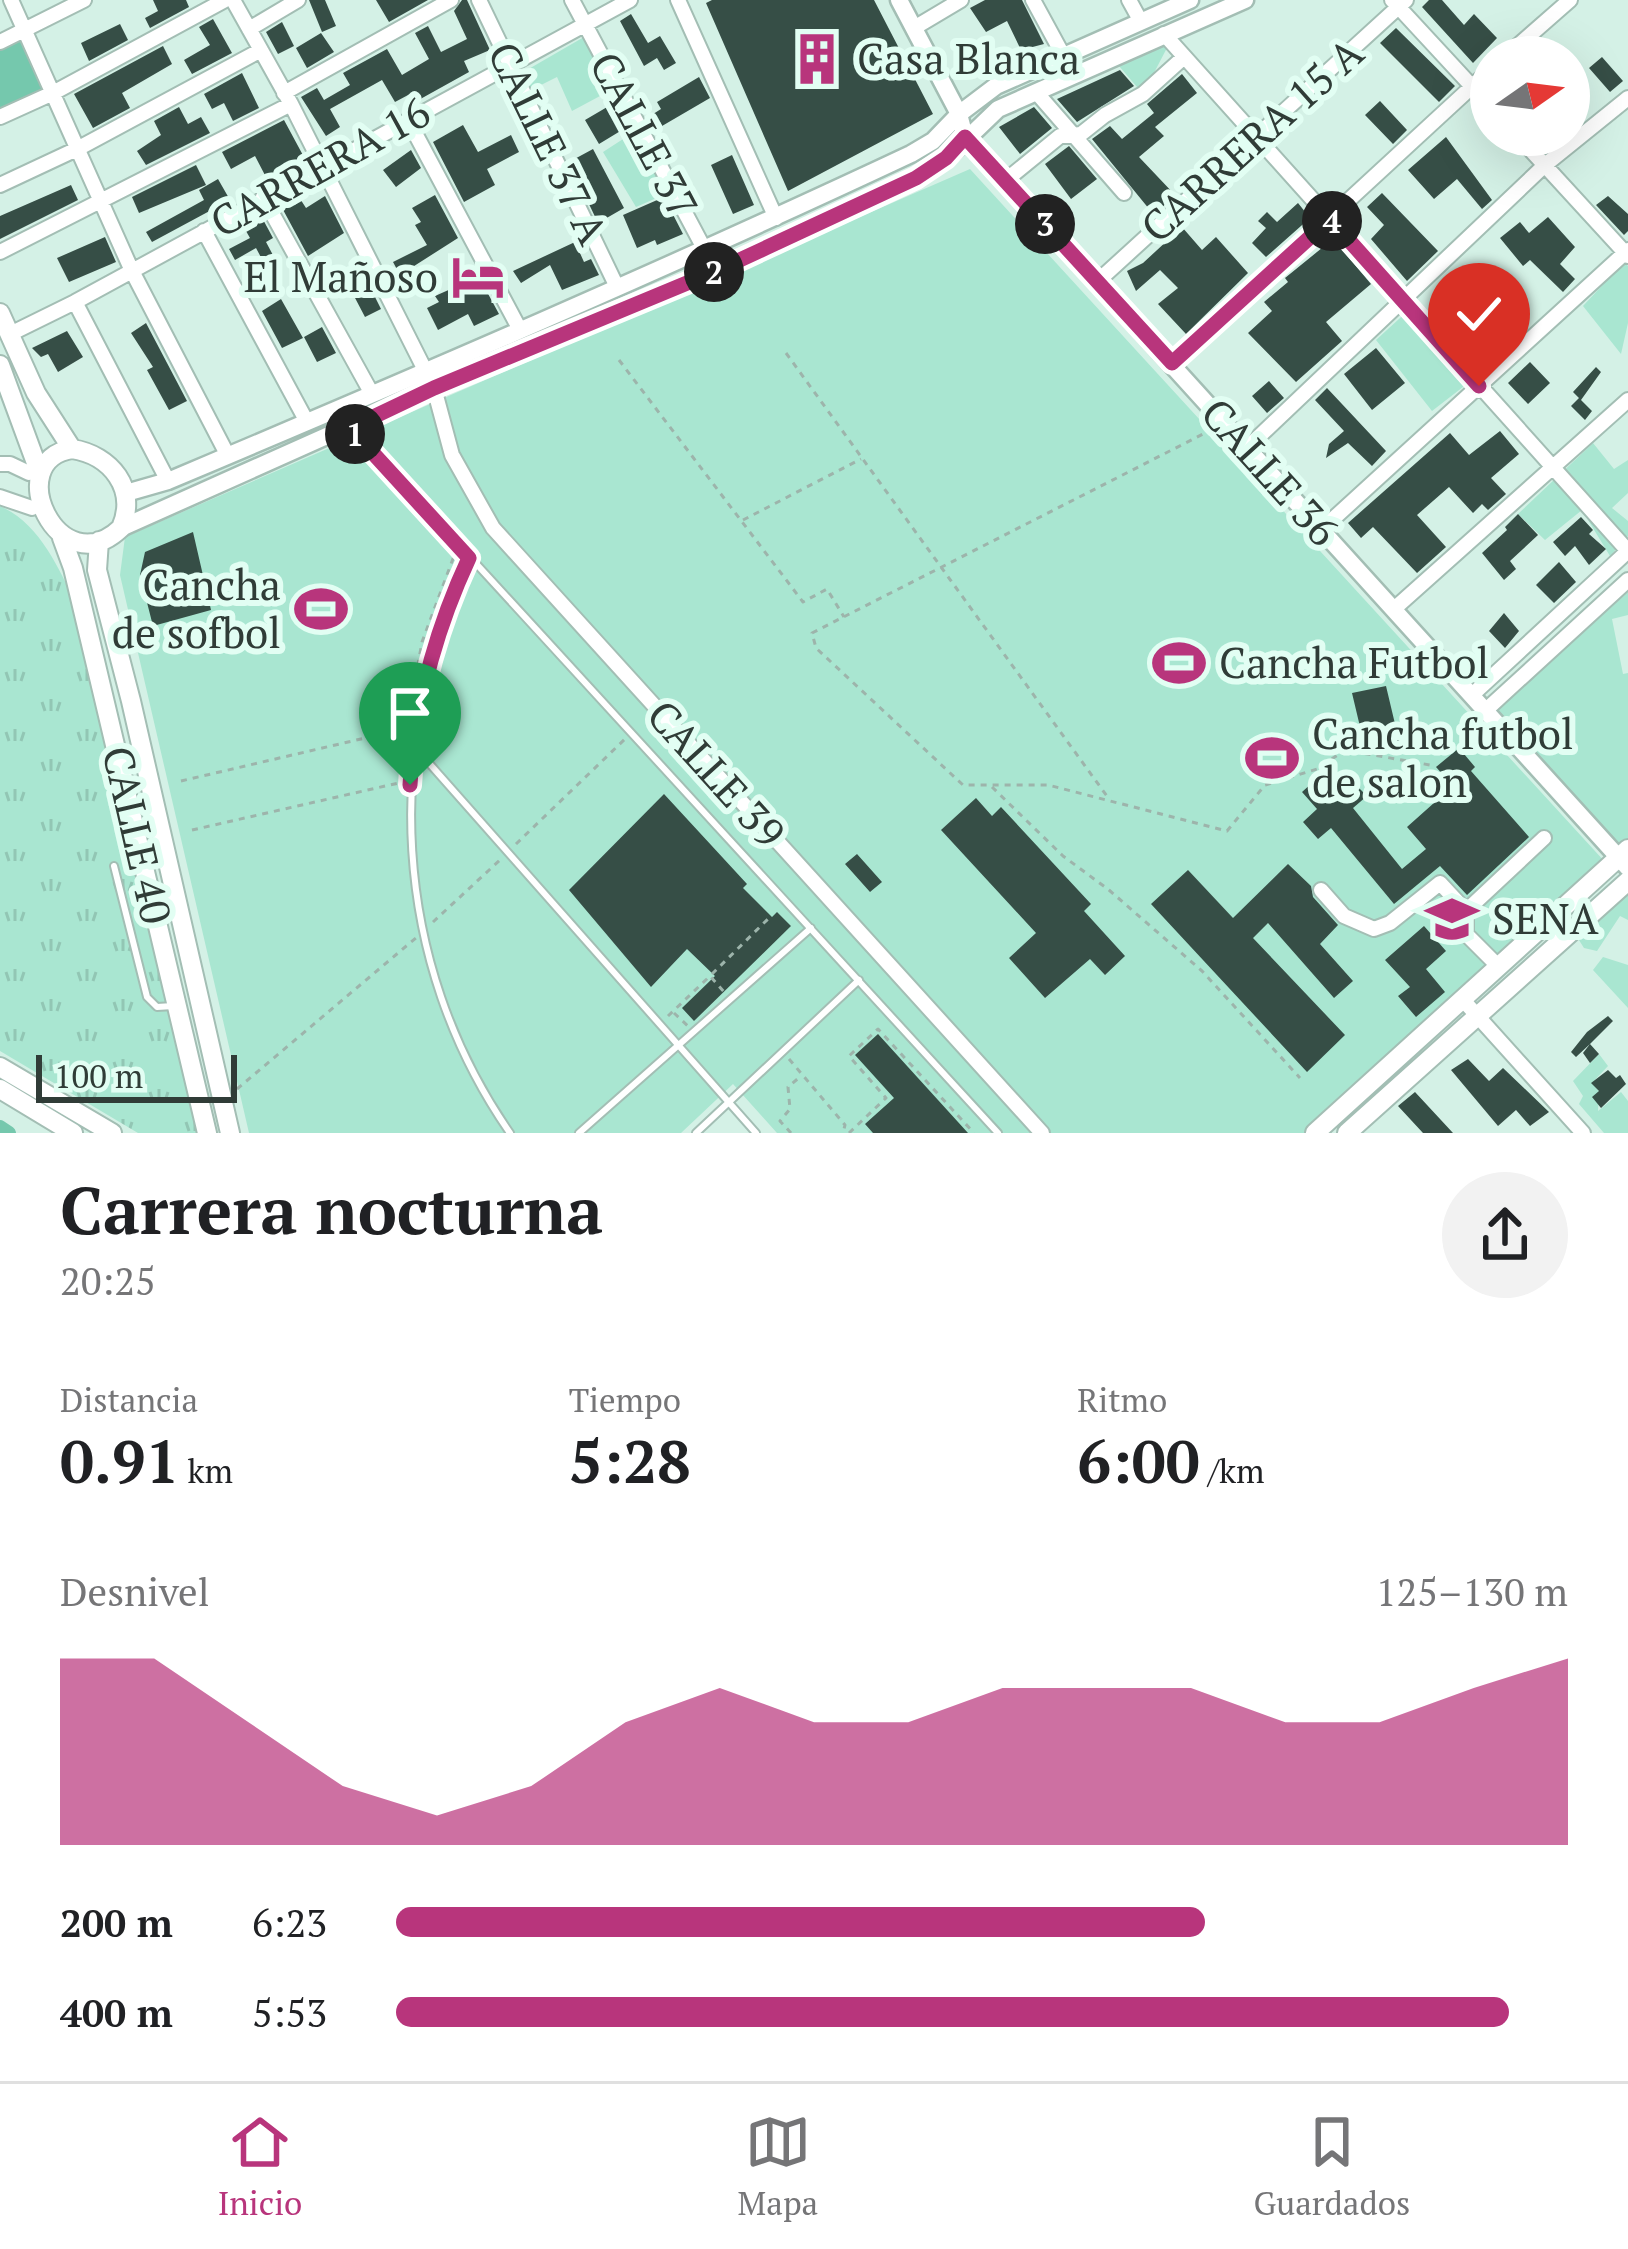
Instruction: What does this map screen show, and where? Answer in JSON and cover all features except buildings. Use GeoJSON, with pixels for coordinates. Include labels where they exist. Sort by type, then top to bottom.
{"type":"FeatureCollection","features":[{"type":"Feature","properties":{"kind":"main road"},"geometry":{"type":"LineString","coordinates":[[0,313],[36,393],[72,449]]}},
{"type":"Feature","properties":{"kind":"main road"},"geometry":{"type":"LineString","coordinates":[[0,365],[32,468],[32,508],[49,531],[62,538],[99,541],[121,528],[127,510],[125,493],[112,466],[87,451],[72,449],[46,455],[32,468]]}},
{"type":"Feature","properties":{"kind":"main road","name":"CALLE 40"},"geometry":{"type":"LineString","coordinates":[[62,538],[207,1133]]}},
{"type":"Feature","properties":{"kind":"main road","name":"CALLE 40"},"geometry":{"type":"LineString","coordinates":[[99,541],[97,570],[230,1133]]}},
{"type":"Feature","properties":{"kind":"main road"},"geometry":{"type":"LineString","coordinates":[[1315,1133],[1625,858]]}},
{"type":"Feature","properties":{"kind":"main road"},"geometry":{"type":"LineString","coordinates":[[1347,1133],[1628,881]]}},
{"type":"Feature","properties":{"kind":"main road"},"geometry":{"type":"LineString","coordinates":[[0,1067],[112,1133]]}},
{"type":"Feature","properties":{"kind":"main road"},"geometry":{"type":"LineString","coordinates":[[0,1089],[73,1133]]}},
{"type":"Feature","properties":{"kind":"street"},"geometry":{"type":"LineString","coordinates":[[11,0],[80,148],[100,204],[228,456]]}},
{"type":"Feature","properties":{"kind":"street"},"geometry":{"type":"LineString","coordinates":[[0,42],[84,0]]}},
{"type":"Feature","properties":{"kind":"street"},"geometry":{"type":"LineString","coordinates":[[0,117],[229,0]]}},
{"type":"Feature","properties":{"kind":"street","name":"CALLE 39"},"geometry":{"type":"LineString","coordinates":[[229,0],[288,99],[434,388],[452,454],[493,528],[1042,1133]]}},
{"type":"Feature","properties":{"kind":"street"},"geometry":{"type":"LineString","coordinates":[[249,28],[298,0]]}},
{"type":"Feature","properties":{"kind":"street"},"geometry":{"type":"LineString","coordinates":[[0,252],[100,204],[288,99],[451,0]]}},
{"type":"Feature","properties":{"kind":"street","name":"CALLE 37 A"},"geometry":{"type":"LineString","coordinates":[[479,0],[616,286]]}},
{"type":"Feature","properties":{"kind":"street","name":"CALLE 37"},"geometry":{"type":"LineString","coordinates":[[572,0],[716,271]]}},
{"type":"Feature","properties":{"kind":"street","name":"CARRERA 16"},"geometry":{"type":"LineString","coordinates":[[10,334],[630,0]]}},
{"type":"Feature","properties":{"kind":"street"},"geometry":{"type":"LineString","coordinates":[[678,0],[776,218]]}},
{"type":"Feature","properties":{"kind":"street","name":"CALLE 36"},"geometry":{"type":"LineString","coordinates":[[899,0],[959,114],[965,137],[1625,858]]}},
{"type":"Feature","properties":{"kind":"street"},"geometry":{"type":"LineString","coordinates":[[914,28],[961,0]]}},
{"type":"Feature","properties":{"kind":"street"},"geometry":{"type":"LineString","coordinates":[[1033,0],[1063,56]]}},
{"type":"Feature","properties":{"kind":"street"},"geometry":{"type":"LineString","coordinates":[[1129,0],[1140,20]]}},
{"type":"Feature","properties":{"kind":"street"},"geometry":{"type":"LineString","coordinates":[[125,493],[168,481],[706,251],[911,154],[997,86],[1190,0]]}},
{"type":"Feature","properties":{"kind":"street"},"geometry":{"type":"LineString","coordinates":[[121,528],[434,388],[716,271],[916,178],[946,158],[998,109],[1245,0]]}},
{"type":"Feature","properties":{"kind":"street"},"geometry":{"type":"LineString","coordinates":[[1529,36],[1570,0]]}},
{"type":"Feature","properties":{"kind":"street"},"geometry":{"type":"LineString","coordinates":[[1399,2],[1470,84]]}},
{"type":"Feature","properties":{"kind":"street","name":"CARRERA 15 A"},"geometry":{"type":"LineString","coordinates":[[1098,281],[1399,2]]}},
{"type":"Feature","properties":{"kind":"street"},"geometry":{"type":"LineString","coordinates":[[1163,34],[1628,551],[1472,695]]}},
{"type":"Feature","properties":{"kind":"street"},"geometry":{"type":"LineString","coordinates":[[0,185],[80,148],[261,50]]}},
{"type":"Feature","properties":{"kind":"street"},"geometry":{"type":"LineString","coordinates":[[1005,181],[1060,136],[1074,136],[1143,94],[1184,57]]}},
{"type":"Feature","properties":{"kind":"street"},"geometry":{"type":"LineString","coordinates":[[1172,363],[1470,88]]}},
{"type":"Feature","properties":{"kind":"street"},"geometry":{"type":"LineString","coordinates":[[1036,92],[1124,194]]}},
{"type":"Feature","properties":{"kind":"street"},"geometry":{"type":"LineString","coordinates":[[1248,447],[1545,166],[1628,98]]}},
{"type":"Feature","properties":{"kind":"street"},"geometry":{"type":"LineString","coordinates":[[408,119],[519,328]]}},
{"type":"Feature","properties":{"kind":"street"},"geometry":{"type":"LineString","coordinates":[[1321,530],[1627,253],[1536,156]]}},
{"type":"Feature","properties":{"kind":"street"},"geometry":{"type":"LineString","coordinates":[[263,197],[372,394]]}},
{"type":"Feature","properties":{"kind":"street"},"geometry":{"type":"LineString","coordinates":[[203,231],[308,422]]}},
{"type":"Feature","properties":{"kind":"street"},"geometry":{"type":"LineString","coordinates":[[75,302],[168,481]]}},
{"type":"Feature","properties":{"kind":"street"},"geometry":{"type":"LineString","coordinates":[[1394,609],[1628,400]]}},
{"type":"Feature","properties":{"kind":"street"},"geometry":{"type":"LineString","coordinates":[[0,464],[32,468]]}},
{"type":"Feature","properties":{"kind":"street"},"geometry":{"type":"LineString","coordinates":[[0,496],[32,508]]}},
{"type":"Feature","properties":{"kind":"street"},"geometry":{"type":"LineString","coordinates":[[1486,710],[1628,580]]}},
{"type":"Feature","properties":{"kind":"street"},"geometry":{"type":"LineString","coordinates":[[1466,911],[1544,838]]}},
{"type":"Feature","properties":{"kind":"street"},"geometry":{"type":"LineString","coordinates":[[1321,890],[1343,916],[1374,929],[1390,923],[1440,883],[1466,911],[1466,934],[1499,967]]}},
{"type":"Feature","properties":{"kind":"street"},"geometry":{"type":"LineString","coordinates":[[1463,1000],[1583,1133]]}},
{"type":"Feature","properties":{"kind":"lane"},"geometry":{"type":"LineString","coordinates":[[336,410],[998,1133]]}},
{"type":"Feature","properties":{"kind":"lane"},"geometry":{"type":"LineString","coordinates":[[469,558],[436,640],[411,727],[412,874],[429,961],[459,1044],[510,1133]]}},
{"type":"Feature","properties":{"kind":"lane"},"geometry":{"type":"LineString","coordinates":[[413,745],[756,1133]]}},
{"type":"Feature","properties":{"kind":"lane"},"geometry":{"type":"LineString","coordinates":[[114,866],[149,1002],[161,1008],[177,1005]]}},
{"type":"Feature","properties":{"kind":"lane"},"geometry":{"type":"LineString","coordinates":[[579,1133],[811,928]]}},
{"type":"Feature","properties":{"kind":"lane"},"geometry":{"type":"LineString","coordinates":[[696,1133],[859,980]]}},
{"type":"Feature","properties":{"kind":"path"},"geometry":{"type":"LineString","coordinates":[[786,353],[1110,800]]}},
{"type":"Feature","properties":{"kind":"path"},"geometry":{"type":"LineString","coordinates":[[619,359],[802,602],[827,589],[844,617]]}},
{"type":"Feature","properties":{"kind":"path"},"geometry":{"type":"LineString","coordinates":[[1226,423],[812,633],[816,648],[963,785],[1048,785],[1227,831],[1265,785],[1316,770],[1345,750],[1430,764]]}},
{"type":"Feature","properties":{"kind":"path"},"geometry":{"type":"LineString","coordinates":[[743,520],[863,458]]}},
{"type":"Feature","properties":{"kind":"path"},"geometry":{"type":"LineString","coordinates":[[181,782],[411,727],[422,642],[454,554]]}},
{"type":"Feature","properties":{"kind":"path"},"geometry":{"type":"LineString","coordinates":[[192,830],[410,780]]}},
{"type":"Feature","properties":{"kind":"path"},"geometry":{"type":"LineString","coordinates":[[988,784],[1063,856],[1202,971],[1300,1078]]}},
{"type":"Feature","properties":{"kind":"path"},"geometry":{"type":"LineString","coordinates":[[661,1023],[771,916]]}},
{"type":"Feature","properties":{"kind":"path"},"geometry":{"type":"LineString","coordinates":[[710,976],[731,999]]}},
{"type":"Feature","properties":{"kind":"path"},"geometry":{"type":"LineString","coordinates":[[673,1011],[694,1032]]}},
{"type":"Feature","properties":{"kind":"path"},"geometry":{"type":"LineString","coordinates":[[783,1051],[845,1125],[846,1133],[886,1098],[849,1056],[878,1029],[974,1133]]}},
{"type":"Feature","properties":{"kind":"path"},"geometry":{"type":"LineString","coordinates":[[791,1133],[780,1121],[790,1109],[788,1087],[802,1075]]}},
{"type":"Feature","properties":{"kind":"path"},"geometry":{"type":"LineString","coordinates":[[859,1124],[867,1133]]}},
{"type":"Feature","properties":{"kind":"green space"},"geometry":{"type":"Polygon","coordinates":[[[584,37],[615,88],[572,111],[557,77],[529,91],[520,74],[584,37]]]}},
{"type":"Feature","properties":{"kind":"green space"},"geometry":{"type":"Polygon","coordinates":[[[1169,44],[1143,94],[1119,66],[1169,44]]]}},
{"type":"Feature","properties":{"kind":"green space"},"geometry":{"type":"Polygon","coordinates":[[[637,130],[668,193],[636,207],[603,152],[637,130]]]}},
{"type":"Feature","properties":{"kind":"green space"},"geometry":{"type":"Polygon","coordinates":[[[970,169],[1605,862],[1306,1133],[777,1133],[733,1084],[681,1133],[249,1133],[120,575],[125,537],[970,169]]]}},
{"type":"Feature","properties":{"kind":"green space"},"geometry":{"type":"Polygon","coordinates":[[[1624,262],[1628,266],[1628,323],[1621,354],[1583,306],[1624,262]]]}},
{"type":"Feature","properties":{"kind":"green space"},"geometry":{"type":"Polygon","coordinates":[[[1411,308],[1472,380],[1432,411],[1376,340],[1411,308]]]}},
{"type":"Feature","properties":{"kind":"green space"},"geometry":{"type":"Polygon","coordinates":[[[1593,443],[1614,469],[1628,460],[1628,493],[1612,508],[1628,521],[1628,536],[1610,556],[1582,510],[1545,540],[1518,514],[1593,443]]]}},
{"type":"Feature","properties":{"kind":"green space"},"geometry":{"type":"Polygon","coordinates":[[[0,506],[37,535],[76,604],[198,1133],[138,1133],[0,1051],[0,506]]]}},
{"type":"Feature","properties":{"kind":"green space"},"geometry":{"type":"Polygon","coordinates":[[[1628,592],[1628,615],[1612,619],[1623,674],[1628,673],[1628,841],[1619,850],[1494,713],[1628,592]]]}},
{"type":"Feature","properties":{"kind":"green space"},"geometry":{"type":"Polygon","coordinates":[[[1628,889],[1628,920],[1620,916],[1597,951],[1584,948],[1577,937],[1628,889]]]}},
{"type":"Feature","properties":{"kind":"green space"},"geometry":{"type":"Polygon","coordinates":[[[1603,957],[1628,965],[1628,1008],[1593,970],[1603,957]]]}},
{"type":"Feature","properties":{"kind":"green space"},"geometry":{"type":"Polygon","coordinates":[[[1599,1054],[1608,1066],[1592,1083],[1599,1091],[1598,1111],[1621,1092],[1628,1101],[1628,1133],[1604,1133],[1579,1104],[1583,1096],[1573,1081],[1599,1054]]]}},
{"type":"Feature","properties":{"kind":"shaded area"},"geometry":{"type":"Polygon","coordinates":[[[24,35],[47,89],[0,111],[0,48],[24,35]]]}},
{"type":"Feature","properties":{"kind":"waterway"},"geometry":{"type":"LineString","coordinates":[[0,1127],[9,1133]]}},
{"type":"Feature","properties":{"kind":"place","name":"Casa Blanca"},"geometry":{"type":"Point","coordinates":[817,59]}},
{"type":"Feature","properties":{"kind":"place","name":"El Mañoso"},"geometry":{"type":"Point","coordinates":[478,277]}},
{"type":"Feature","properties":{"kind":"place","name":"Cancha de sofbol"},"geometry":{"type":"Point","coordinates":[321,609]}},
{"type":"Feature","properties":{"kind":"place","name":"Cancha Futbol"},"geometry":{"type":"Point","coordinates":[1179,663]}},
{"type":"Feature","properties":{"kind":"place","name":"Cancha futbol de salon"},"geometry":{"type":"Point","coordinates":[1272,758]}},
{"type":"Feature","properties":{"kind":"place","name":"SENA"},"geometry":{"type":"Point","coordinates":[1452,919]}},
{"type":"Feature","properties":{"kind":"route"},"geometry":{"type":"LineString","coordinates":[[410,785],[428,668],[445,612],[469,558],[350,428],[434,388],[716,271],[916,178],[946,158],[965,137],[1172,363],[1330,219],[1479,386]]}}]}
